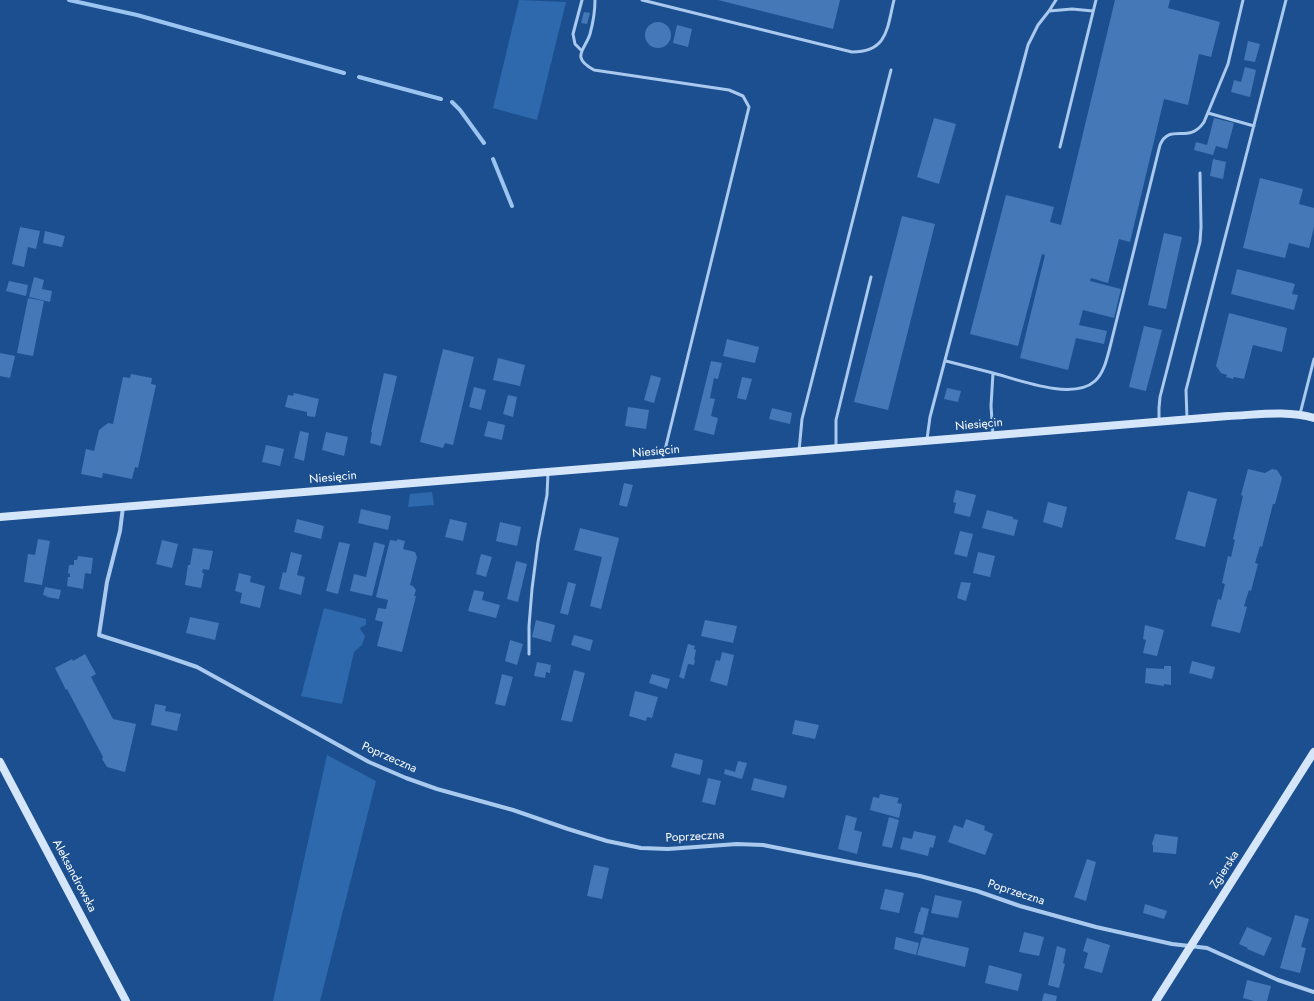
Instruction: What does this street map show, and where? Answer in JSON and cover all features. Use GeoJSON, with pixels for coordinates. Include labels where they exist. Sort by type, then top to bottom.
{"type":"FeatureCollection","features":[{"type":"Feature","properties":{"kind":"street","name":"Niesięcin"},"geometry":{"type":"LineString","coordinates":[[0,517],[124,506],[799,454],[993,436],[1262,414],[1300,415],[1314,418]]}},
{"type":"Feature","properties":{"kind":"street","name":"Poprzeczna"},"geometry":{"type":"LineString","coordinates":[[124,506],[120,531],[107,582],[99,635],[197,667],[369,762],[406,778],[437,789],[513,810],[568,830],[607,841],[640,848],[668,849],[737,844],[763,845],[920,876],[978,891],[1020,906],[1096,927],[1172,944],[1208,948],[1284,983],[1314,992]]}},
{"type":"Feature","properties":{"kind":"street","name":"Zgierska"},"geometry":{"type":"LineString","coordinates":[[1156,1001],[1314,752]]}},
{"type":"Feature","properties":{"kind":"street","name":"Aleksandrowska"},"geometry":{"type":"LineString","coordinates":[[0,762],[126,1001]]}},
{"type":"Feature","properties":{"kind":"lane"},"geometry":{"type":"LineString","coordinates":[[581,50],[575,44],[573,34],[582,0]]}},
{"type":"Feature","properties":{"kind":"lane"},"geometry":{"type":"LineString","coordinates":[[595,0],[595,14],[590,36],[581,50],[582,60],[586,66],[594,70],[729,90],[743,96],[749,106],[661,464]]}},
{"type":"Feature","properties":{"kind":"lane"},"geometry":{"type":"LineString","coordinates":[[642,0],[852,52],[862,52],[874,48],[884,38],[894,0]]}},
{"type":"Feature","properties":{"kind":"lane"},"geometry":{"type":"LineString","coordinates":[[926,442],[930,417],[946,361],[1026,52],[1034,31],[1056,0]]}},
{"type":"Feature","properties":{"kind":"lane"},"geometry":{"type":"LineString","coordinates":[[1060,148],[1096,0]]}},
{"type":"Feature","properties":{"kind":"lane"},"geometry":{"type":"LineString","coordinates":[[946,361],[993,374],[1064,390],[1090,385],[1098,377],[1110,347],[1160,145],[1167,135],[1189,134],[1196,131],[1202,125],[1228,64],[1243,0]]}},
{"type":"Feature","properties":{"kind":"lane"},"geometry":{"type":"LineString","coordinates":[[1187,420],[1186,390],[1286,0]]}},
{"type":"Feature","properties":{"kind":"lane"},"geometry":{"type":"LineString","coordinates":[[1049,11],[1072,9],[1093,11]]}},
{"type":"Feature","properties":{"kind":"lane"},"geometry":{"type":"LineString","coordinates":[[799,454],[802,420],[890,70]]}},
{"type":"Feature","properties":{"kind":"lane"},"geometry":{"type":"LineString","coordinates":[[1208,113],[1254,126]]}},
{"type":"Feature","properties":{"kind":"lane"},"geometry":{"type":"LineString","coordinates":[[1159,422],[1160,397],[1201,238],[1200,173]]}},
{"type":"Feature","properties":{"kind":"lane"},"geometry":{"type":"LineString","coordinates":[[836,450],[835,427],[837,415],[871,277]]}},
{"type":"Feature","properties":{"kind":"lane"},"geometry":{"type":"LineString","coordinates":[[1300,415],[1314,360]]}},
{"type":"Feature","properties":{"kind":"lane"},"geometry":{"type":"LineString","coordinates":[[993,374],[991,406],[993,436]]}},
{"type":"Feature","properties":{"kind":"lane"},"geometry":{"type":"LineString","coordinates":[[529,654],[532,582],[547,495],[548,473]]}},
{"type":"Feature","properties":{"kind":"shaded area"},"geometry":{"type":"Polygon","coordinates":[[[519,0],[566,2],[537,120],[493,108],[519,0]]]}},
{"type":"Feature","properties":{"kind":"shaded area"},"geometry":{"type":"Polygon","coordinates":[[[432,492],[434,505],[408,507],[410,494],[432,492]]]}},
{"type":"Feature","properties":{"kind":"shaded area"},"geometry":{"type":"Polygon","coordinates":[[[324,608],[366,619],[366,625],[360,629],[365,636],[362,645],[354,652],[342,704],[301,696],[324,608]]]}},
{"type":"Feature","properties":{"kind":"shaded area"},"geometry":{"type":"Polygon","coordinates":[[[327,755],[376,781],[320,1001],[273,1001],[327,755]]]}},
{"type":"Feature","properties":{"kind":"building"},"geometry":{"type":"Polygon","coordinates":[[[718,0],[840,0],[833,29],[718,0]]]}},
{"type":"Feature","properties":{"kind":"building"},"geometry":{"type":"Polygon","coordinates":[[[1115,0],[1170,0],[1168,8],[1220,22],[1211,57],[1199,54],[1188,105],[1164,99],[1130,242],[1119,239],[1108,283],[1091,278],[1090,281],[1121,289],[1114,318],[1083,310],[1079,325],[1107,331],[1104,344],[1076,338],[1068,370],[1020,358],[1045,255],[1042,254],[1018,346],[970,334],[1006,195],[1054,207],[1050,222],[1061,225],[1115,0]]]}},
{"type":"Feature","properties":{"kind":"building"},"geometry":{"type":"Polygon","coordinates":[[[584,12],[590,13],[587,24],[581,23],[584,12]]]}},
{"type":"Feature","properties":{"kind":"building"},"geometry":{"type":"Polygon","coordinates":[[[658,22],[667,26],[671,35],[667,44],[658,48],[649,44],[645,35],[649,26],[658,22]]]}},
{"type":"Feature","properties":{"kind":"building"},"geometry":{"type":"Polygon","coordinates":[[[677,25],[692,29],[688,47],[673,43],[677,25]]]}},
{"type":"Feature","properties":{"kind":"building"},"geometry":{"type":"Polygon","coordinates":[[[1248,41],[1260,44],[1255,62],[1244,60],[1248,41]]]}},
{"type":"Feature","properties":{"kind":"building"},"geometry":{"type":"Polygon","coordinates":[[[1245,67],[1256,70],[1250,97],[1231,92],[1234,80],[1241,82],[1245,67]]]}},
{"type":"Feature","properties":{"kind":"building"},"geometry":{"type":"Polygon","coordinates":[[[934,118],[956,124],[939,184],[917,177],[934,118]]]}},
{"type":"Feature","properties":{"kind":"building"},"geometry":{"type":"Polygon","coordinates":[[[1214,118],[1234,123],[1227,149],[1216,146],[1213,155],[1194,150],[1196,142],[1207,145],[1214,118]]]}},
{"type":"Feature","properties":{"kind":"building"},"geometry":{"type":"Polygon","coordinates":[[[1213,159],[1226,162],[1223,179],[1210,176],[1213,159]]]}},
{"type":"Feature","properties":{"kind":"building"},"geometry":{"type":"Polygon","coordinates":[[[1260,178],[1303,189],[1299,204],[1314,208],[1314,227],[1309,248],[1289,243],[1285,258],[1243,248],[1260,178]]]}},
{"type":"Feature","properties":{"kind":"building"},"geometry":{"type":"Polygon","coordinates":[[[902,216],[935,224],[888,410],[854,402],[902,216]]]}},
{"type":"Feature","properties":{"kind":"building"},"geometry":{"type":"Polygon","coordinates":[[[20,227],[40,231],[36,249],[28,247],[24,267],[12,264],[20,227]]]}},
{"type":"Feature","properties":{"kind":"building"},"geometry":{"type":"Polygon","coordinates":[[[45,231],[65,236],[62,247],[43,243],[45,231]]]}},
{"type":"Feature","properties":{"kind":"building"},"geometry":{"type":"Polygon","coordinates":[[[1164,233],[1182,237],[1166,309],[1148,305],[1164,233]]]}},
{"type":"Feature","properties":{"kind":"building"},"geometry":{"type":"Polygon","coordinates":[[[1237,269],[1295,284],[1292,294],[1298,295],[1294,310],[1231,294],[1237,269]]]}},
{"type":"Feature","properties":{"kind":"building"},"geometry":{"type":"Polygon","coordinates":[[[34,277],[44,280],[42,289],[52,291],[50,302],[29,297],[34,277]]]}},
{"type":"Feature","properties":{"kind":"building"},"geometry":{"type":"Polygon","coordinates":[[[9,281],[28,285],[26,296],[6,291],[9,281]]]}},
{"type":"Feature","properties":{"kind":"building"},"geometry":{"type":"Polygon","coordinates":[[[28,298],[44,301],[33,356],[17,353],[28,298]]]}},
{"type":"Feature","properties":{"kind":"building"},"geometry":{"type":"Polygon","coordinates":[[[1229,313],[1287,328],[1282,352],[1253,345],[1244,379],[1234,377],[1233,379],[1226,377],[1227,375],[1221,373],[1216,366],[1229,313]]]}},
{"type":"Feature","properties":{"kind":"building"},"geometry":{"type":"Polygon","coordinates":[[[1144,326],[1162,330],[1146,391],[1129,387],[1144,326]]]}},
{"type":"Feature","properties":{"kind":"building"},"geometry":{"type":"Polygon","coordinates":[[[727,339],[759,347],[755,363],[723,356],[727,339]]]}},
{"type":"Feature","properties":{"kind":"building"},"geometry":{"type":"Polygon","coordinates":[[[443,349],[474,357],[453,445],[445,443],[443,448],[420,442],[443,349]]]}},
{"type":"Feature","properties":{"kind":"building"},"geometry":{"type":"Polygon","coordinates":[[[0,353],[15,356],[10,378],[0,376],[0,353]]]}},
{"type":"Feature","properties":{"kind":"building"},"geometry":{"type":"Polygon","coordinates":[[[498,358],[525,365],[520,386],[493,380],[498,358]]]}},
{"type":"Feature","properties":{"kind":"building"},"geometry":{"type":"Polygon","coordinates":[[[711,361],[722,363],[718,379],[714,378],[710,398],[715,399],[711,416],[718,418],[714,435],[694,430],[711,361]]]}},
{"type":"Feature","properties":{"kind":"building"},"geometry":{"type":"Polygon","coordinates":[[[384,373],[397,376],[381,446],[370,443],[384,373]]]}},
{"type":"Feature","properties":{"kind":"building"},"geometry":{"type":"Polygon","coordinates":[[[131,374],[152,378],[151,384],[156,385],[138,468],[135,467],[132,479],[103,473],[102,478],[81,474],[86,449],[94,451],[99,430],[108,423],[113,424],[123,377],[130,378],[131,374]]]}},
{"type":"Feature","properties":{"kind":"building"},"geometry":{"type":"Polygon","coordinates":[[[651,375],[661,378],[654,403],[644,400],[651,375]]]}},
{"type":"Feature","properties":{"kind":"building"},"geometry":{"type":"Polygon","coordinates":[[[742,377],[752,379],[746,400],[737,398],[742,377]]]}},
{"type":"Feature","properties":{"kind":"building"},"geometry":{"type":"Polygon","coordinates":[[[474,387],[486,390],[481,410],[469,407],[474,387]]]}},
{"type":"Feature","properties":{"kind":"building"},"geometry":{"type":"Polygon","coordinates":[[[947,388],[961,391],[958,402],[944,399],[947,388]]]}},
{"type":"Feature","properties":{"kind":"building"},"geometry":{"type":"Polygon","coordinates":[[[294,393],[319,399],[315,417],[307,416],[307,412],[285,407],[288,395],[293,396],[294,393]]]}},
{"type":"Feature","properties":{"kind":"building"},"geometry":{"type":"Polygon","coordinates":[[[508,395],[517,397],[513,417],[503,414],[508,395]]]}},
{"type":"Feature","properties":{"kind":"building"},"geometry":{"type":"Polygon","coordinates":[[[628,407],[649,410],[646,429],[625,426],[628,407]]]}},
{"type":"Feature","properties":{"kind":"building"},"geometry":{"type":"Polygon","coordinates":[[[772,408],[792,413],[790,424],[769,419],[772,408]]]}},
{"type":"Feature","properties":{"kind":"building"},"geometry":{"type":"Polygon","coordinates":[[[488,421],[505,425],[502,440],[484,436],[488,421]]]}},
{"type":"Feature","properties":{"kind":"building"},"geometry":{"type":"Polygon","coordinates":[[[300,431],[309,433],[304,461],[294,458],[300,431]]]}},
{"type":"Feature","properties":{"kind":"building"},"geometry":{"type":"Polygon","coordinates":[[[326,432],[348,437],[344,456],[322,450],[326,432]]]}},
{"type":"Feature","properties":{"kind":"building"},"geometry":{"type":"Polygon","coordinates":[[[266,445],[284,449],[280,466],[262,462],[266,445]]]}},
{"type":"Feature","properties":{"kind":"building"},"geometry":{"type":"Polygon","coordinates":[[[1248,469],[1265,473],[1272,469],[1277,470],[1282,478],[1275,504],[1273,504],[1262,547],[1260,546],[1255,563],[1258,564],[1251,591],[1249,590],[1244,606],[1247,607],[1240,633],[1211,626],[1218,599],[1221,600],[1225,584],[1222,583],[1228,556],[1231,557],[1235,540],[1233,539],[1243,496],[1241,495],[1248,469]]]}},
{"type":"Feature","properties":{"kind":"building"},"geometry":{"type":"Polygon","coordinates":[[[624,483],[633,485],[627,507],[619,505],[624,483]]]}},
{"type":"Feature","properties":{"kind":"building"},"geometry":{"type":"Polygon","coordinates":[[[956,490],[976,495],[970,517],[954,513],[956,503],[953,502],[956,490]]]}},
{"type":"Feature","properties":{"kind":"building"},"geometry":{"type":"Polygon","coordinates":[[[1188,491],[1217,499],[1205,547],[1175,539],[1188,491]]]}},
{"type":"Feature","properties":{"kind":"building"},"geometry":{"type":"Polygon","coordinates":[[[1048,502],[1067,507],[1062,528],[1043,522],[1048,502]]]}},
{"type":"Feature","properties":{"kind":"building"},"geometry":{"type":"Polygon","coordinates":[[[361,509],[391,516],[388,530],[358,523],[361,509]]]}},
{"type":"Feature","properties":{"kind":"building"},"geometry":{"type":"Polygon","coordinates":[[[987,510],[1013,517],[1013,519],[1018,520],[1014,536],[982,528],[987,510]]]}},
{"type":"Feature","properties":{"kind":"building"},"geometry":{"type":"Polygon","coordinates":[[[297,519],[324,526],[321,539],[294,532],[297,519]]]}},
{"type":"Feature","properties":{"kind":"building"},"geometry":{"type":"Polygon","coordinates":[[[450,519],[467,523],[463,541],[445,537],[450,519]]]}},
{"type":"Feature","properties":{"kind":"building"},"geometry":{"type":"Polygon","coordinates":[[[500,522],[521,527],[517,546],[496,541],[500,522]]]}},
{"type":"Feature","properties":{"kind":"building"},"geometry":{"type":"Polygon","coordinates":[[[580,528],[619,538],[601,609],[590,606],[602,557],[574,550],[580,528]]]}},
{"type":"Feature","properties":{"kind":"building"},"geometry":{"type":"Polygon","coordinates":[[[960,531],[973,534],[967,557],[954,554],[960,531]]]}},
{"type":"Feature","properties":{"kind":"building"},"geometry":{"type":"Polygon","coordinates":[[[38,539],[50,541],[42,585],[24,582],[28,554],[35,555],[38,539]]]}},
{"type":"Feature","properties":{"kind":"building"},"geometry":{"type":"Polygon","coordinates":[[[397,539],[405,541],[403,549],[415,552],[417,557],[410,585],[416,590],[414,596],[416,596],[402,652],[377,646],[383,622],[375,620],[378,608],[386,609],[388,600],[376,597],[390,540],[397,541],[397,539]]]}},
{"type":"Feature","properties":{"kind":"building"},"geometry":{"type":"Polygon","coordinates":[[[162,540],[178,544],[172,568],[156,564],[162,540]]]}},
{"type":"Feature","properties":{"kind":"building"},"geometry":{"type":"Polygon","coordinates":[[[339,542],[350,544],[338,594],[326,591],[339,542]]]}},
{"type":"Feature","properties":{"kind":"building"},"geometry":{"type":"Polygon","coordinates":[[[374,542],[385,545],[372,596],[350,591],[354,574],[366,577],[374,542]]]}},
{"type":"Feature","properties":{"kind":"building"},"geometry":{"type":"Polygon","coordinates":[[[193,548],[213,551],[209,570],[203,569],[202,573],[204,573],[201,588],[185,585],[188,565],[190,565],[193,548]]]}},
{"type":"Feature","properties":{"kind":"building"},"geometry":{"type":"Polygon","coordinates":[[[291,552],[302,555],[297,575],[305,577],[301,595],[279,589],[283,572],[286,573],[291,552]]]}},
{"type":"Feature","properties":{"kind":"building"},"geometry":{"type":"Polygon","coordinates":[[[978,552],[995,556],[990,577],[973,573],[978,552]]]}},
{"type":"Feature","properties":{"kind":"building"},"geometry":{"type":"Polygon","coordinates":[[[481,554],[492,557],[486,577],[476,574],[481,554]]]}},
{"type":"Feature","properties":{"kind":"building"},"geometry":{"type":"Polygon","coordinates":[[[78,556],[93,558],[91,574],[85,573],[83,589],[67,586],[68,577],[70,577],[70,574],[68,573],[69,565],[74,565],[74,560],[77,560],[78,556]]]}},
{"type":"Feature","properties":{"kind":"building"},"geometry":{"type":"Polygon","coordinates":[[[516,561],[527,564],[518,602],[507,599],[516,561]]]}},
{"type":"Feature","properties":{"kind":"building"},"geometry":{"type":"Polygon","coordinates":[[[239,573],[251,576],[250,582],[265,586],[260,608],[240,603],[242,593],[235,591],[239,573]]]}},
{"type":"Feature","properties":{"kind":"building"},"geometry":{"type":"Polygon","coordinates":[[[568,582],[576,584],[568,615],[560,613],[568,582]]]}},
{"type":"Feature","properties":{"kind":"building"},"geometry":{"type":"Polygon","coordinates":[[[961,582],[971,583],[966,601],[957,598],[961,582]]]}},
{"type":"Feature","properties":{"kind":"building"},"geometry":{"type":"Polygon","coordinates":[[[45,587],[61,590],[59,599],[43,595],[45,587]]]}},
{"type":"Feature","properties":{"kind":"building"},"geometry":{"type":"Polygon","coordinates":[[[474,590],[484,592],[482,600],[500,605],[496,618],[468,611],[474,590]]]}},
{"type":"Feature","properties":{"kind":"building"},"geometry":{"type":"Polygon","coordinates":[[[190,617],[219,623],[215,640],[186,633],[190,617]]]}},
{"type":"Feature","properties":{"kind":"building"},"geometry":{"type":"Polygon","coordinates":[[[536,620],[555,625],[551,642],[532,637],[536,620]]]}},
{"type":"Feature","properties":{"kind":"building"},"geometry":{"type":"Polygon","coordinates":[[[705,620],[737,626],[733,643],[701,636],[705,620]]]}},
{"type":"Feature","properties":{"kind":"building"},"geometry":{"type":"Polygon","coordinates":[[[1145,625],[1164,630],[1157,656],[1143,653],[1146,640],[1143,639],[1145,625]]]}},
{"type":"Feature","properties":{"kind":"building"},"geometry":{"type":"Polygon","coordinates":[[[574,635],[593,640],[590,651],[571,645],[574,635]]]}},
{"type":"Feature","properties":{"kind":"building"},"geometry":{"type":"Polygon","coordinates":[[[510,640],[523,644],[517,665],[505,661],[510,640]]]}},
{"type":"Feature","properties":{"kind":"building"},"geometry":{"type":"Polygon","coordinates":[[[688,644],[695,646],[695,660],[694,665],[688,664],[684,679],[679,677],[688,644]]]}},
{"type":"Feature","properties":{"kind":"building"},"geometry":{"type":"Polygon","coordinates":[[[722,652],[734,655],[727,686],[710,681],[716,660],[720,661],[722,652]]]}},
{"type":"Feature","properties":{"kind":"building"},"geometry":{"type":"Polygon","coordinates":[[[85,654],[96,674],[91,677],[113,719],[136,724],[125,772],[107,767],[55,668],[72,659],[73,661],[85,654]]]}},
{"type":"Feature","properties":{"kind":"building"},"geometry":{"type":"Polygon","coordinates":[[[1192,661],[1215,667],[1212,679],[1189,673],[1192,661]]]}},
{"type":"Feature","properties":{"kind":"building"},"geometry":{"type":"Polygon","coordinates":[[[537,662],[551,665],[550,673],[546,672],[545,678],[534,676],[537,662]]]}},
{"type":"Feature","properties":{"kind":"building"},"geometry":{"type":"Polygon","coordinates":[[[1164,666],[1171,666],[1171,685],[1164,684],[1164,686],[1145,683],[1146,668],[1164,669],[1164,666]]]}},
{"type":"Feature","properties":{"kind":"building"},"geometry":{"type":"Polygon","coordinates":[[[574,670],[585,673],[572,722],[561,720],[574,670]]]}},
{"type":"Feature","properties":{"kind":"building"},"geometry":{"type":"Polygon","coordinates":[[[502,674],[513,677],[505,706],[495,704],[502,674]]]}},
{"type":"Feature","properties":{"kind":"building"},"geometry":{"type":"Polygon","coordinates":[[[652,674],[670,679],[667,689],[649,683],[652,674]]]}},
{"type":"Feature","properties":{"kind":"building"},"geometry":{"type":"Polygon","coordinates":[[[635,691],[658,697],[652,718],[647,717],[646,721],[629,716],[635,691]]]}},
{"type":"Feature","properties":{"kind":"building"},"geometry":{"type":"Polygon","coordinates":[[[155,704],[166,706],[165,711],[181,714],[177,731],[151,725],[155,704]]]}},
{"type":"Feature","properties":{"kind":"building"},"geometry":{"type":"Polygon","coordinates":[[[795,720],[819,725],[815,739],[792,734],[795,720]]]}},
{"type":"Feature","properties":{"kind":"building"},"geometry":{"type":"Polygon","coordinates":[[[675,753],[703,760],[700,775],[671,767],[675,753]]]}},
{"type":"Feature","properties":{"kind":"building"},"geometry":{"type":"Polygon","coordinates":[[[738,761],[747,763],[742,779],[724,774],[725,769],[735,772],[738,761]]]}},
{"type":"Feature","properties":{"kind":"building"},"geometry":{"type":"Polygon","coordinates":[[[708,778],[721,781],[715,805],[702,802],[708,778]]]}},
{"type":"Feature","properties":{"kind":"building"},"geometry":{"type":"Polygon","coordinates":[[[754,778],[787,786],[784,798],[751,790],[754,778]]]}},
{"type":"Feature","properties":{"kind":"building"},"geometry":{"type":"Polygon","coordinates":[[[880,794],[899,798],[897,803],[902,804],[899,818],[870,810],[873,797],[879,798],[880,794]]]}},
{"type":"Feature","properties":{"kind":"building"},"geometry":{"type":"Polygon","coordinates":[[[846,815],[857,818],[854,830],[862,832],[857,854],[838,849],[846,815]]]}},
{"type":"Feature","properties":{"kind":"building"},"geometry":{"type":"Polygon","coordinates":[[[889,817],[899,820],[892,848],[882,846],[889,817]]]}},
{"type":"Feature","properties":{"kind":"building"},"geometry":{"type":"Polygon","coordinates":[[[966,819],[985,826],[984,830],[993,834],[985,855],[948,842],[954,825],[963,828],[966,819]]]}},
{"type":"Feature","properties":{"kind":"building"},"geometry":{"type":"Polygon","coordinates":[[[914,831],[936,836],[933,848],[930,847],[928,856],[900,849],[903,837],[912,839],[914,831]]]}},
{"type":"Feature","properties":{"kind":"building"},"geometry":{"type":"Polygon","coordinates":[[[1155,834],[1178,837],[1176,854],[1153,852],[1152,844],[1155,834]]]}},
{"type":"Feature","properties":{"kind":"building"},"geometry":{"type":"Polygon","coordinates":[[[1087,859],[1096,862],[1086,901],[1074,897],[1087,859]]]}},
{"type":"Feature","properties":{"kind":"building"},"geometry":{"type":"Polygon","coordinates":[[[594,865],[609,868],[602,899],[587,896],[594,865]]]}},
{"type":"Feature","properties":{"kind":"building"},"geometry":{"type":"Polygon","coordinates":[[[885,889],[904,893],[899,913],[880,909],[885,889]]]}},
{"type":"Feature","properties":{"kind":"building"},"geometry":{"type":"Polygon","coordinates":[[[935,895],[962,901],[958,918],[931,913],[935,895]]]}},
{"type":"Feature","properties":{"kind":"building"},"geometry":{"type":"Polygon","coordinates":[[[1145,904],[1167,911],[1164,919],[1143,913],[1145,904]]]}},
{"type":"Feature","properties":{"kind":"building"},"geometry":{"type":"Polygon","coordinates":[[[921,907],[929,909],[923,935],[914,933],[921,907]]]}},
{"type":"Feature","properties":{"kind":"building"},"geometry":{"type":"Polygon","coordinates":[[[1295,915],[1309,919],[1301,947],[1306,948],[1300,973],[1280,968],[1295,915]]]}},
{"type":"Feature","properties":{"kind":"building"},"geometry":{"type":"Polygon","coordinates":[[[1247,927],[1272,938],[1264,956],[1239,944],[1247,927]]]}},
{"type":"Feature","properties":{"kind":"building"},"geometry":{"type":"Polygon","coordinates":[[[1024,932],[1044,937],[1039,956],[1019,952],[1024,932]]]}},
{"type":"Feature","properties":{"kind":"building"},"geometry":{"type":"Polygon","coordinates":[[[896,937],[919,943],[916,955],[894,949],[896,937]]]}},
{"type":"Feature","properties":{"kind":"building"},"geometry":{"type":"Polygon","coordinates":[[[922,937],[969,948],[965,967],[917,955],[922,937]]]}},
{"type":"Feature","properties":{"kind":"building"},"geometry":{"type":"Polygon","coordinates":[[[1087,938],[1110,945],[1102,973],[1084,968],[1088,953],[1083,951],[1087,938]]]}},
{"type":"Feature","properties":{"kind":"building"},"geometry":{"type":"Polygon","coordinates":[[[1057,946],[1066,949],[1063,963],[1065,964],[1059,988],[1048,985],[1057,946]]]}},
{"type":"Feature","properties":{"kind":"building"},"geometry":{"type":"Polygon","coordinates":[[[989,965],[1022,974],[1018,991],[985,983],[989,965]]]}},
{"type":"Feature","properties":{"kind":"building"},"geometry":{"type":"Polygon","coordinates":[[[1247,980],[1271,986],[1267,1001],[1254,1001],[1243,998],[1247,980]]]}},
{"type":"Feature","properties":{"kind":"building"},"geometry":{"type":"Polygon","coordinates":[[[1044,993],[1057,996],[1056,1001],[1042,1001],[1044,993]]]}},
{"type":"Feature","properties":{"kind":"waterway"},"geometry":{"type":"LineString","coordinates":[[69,0],[137,15],[344,73]]}},
{"type":"Feature","properties":{"kind":"waterway"},"geometry":{"type":"LineString","coordinates":[[359,77],[441,99]]}},
{"type":"Feature","properties":{"kind":"waterway"},"geometry":{"type":"LineString","coordinates":[[452,102],[460,110],[484,143]]}},
{"type":"Feature","properties":{"kind":"waterway"},"geometry":{"type":"LineString","coordinates":[[493,159],[512,206]]}}]}
